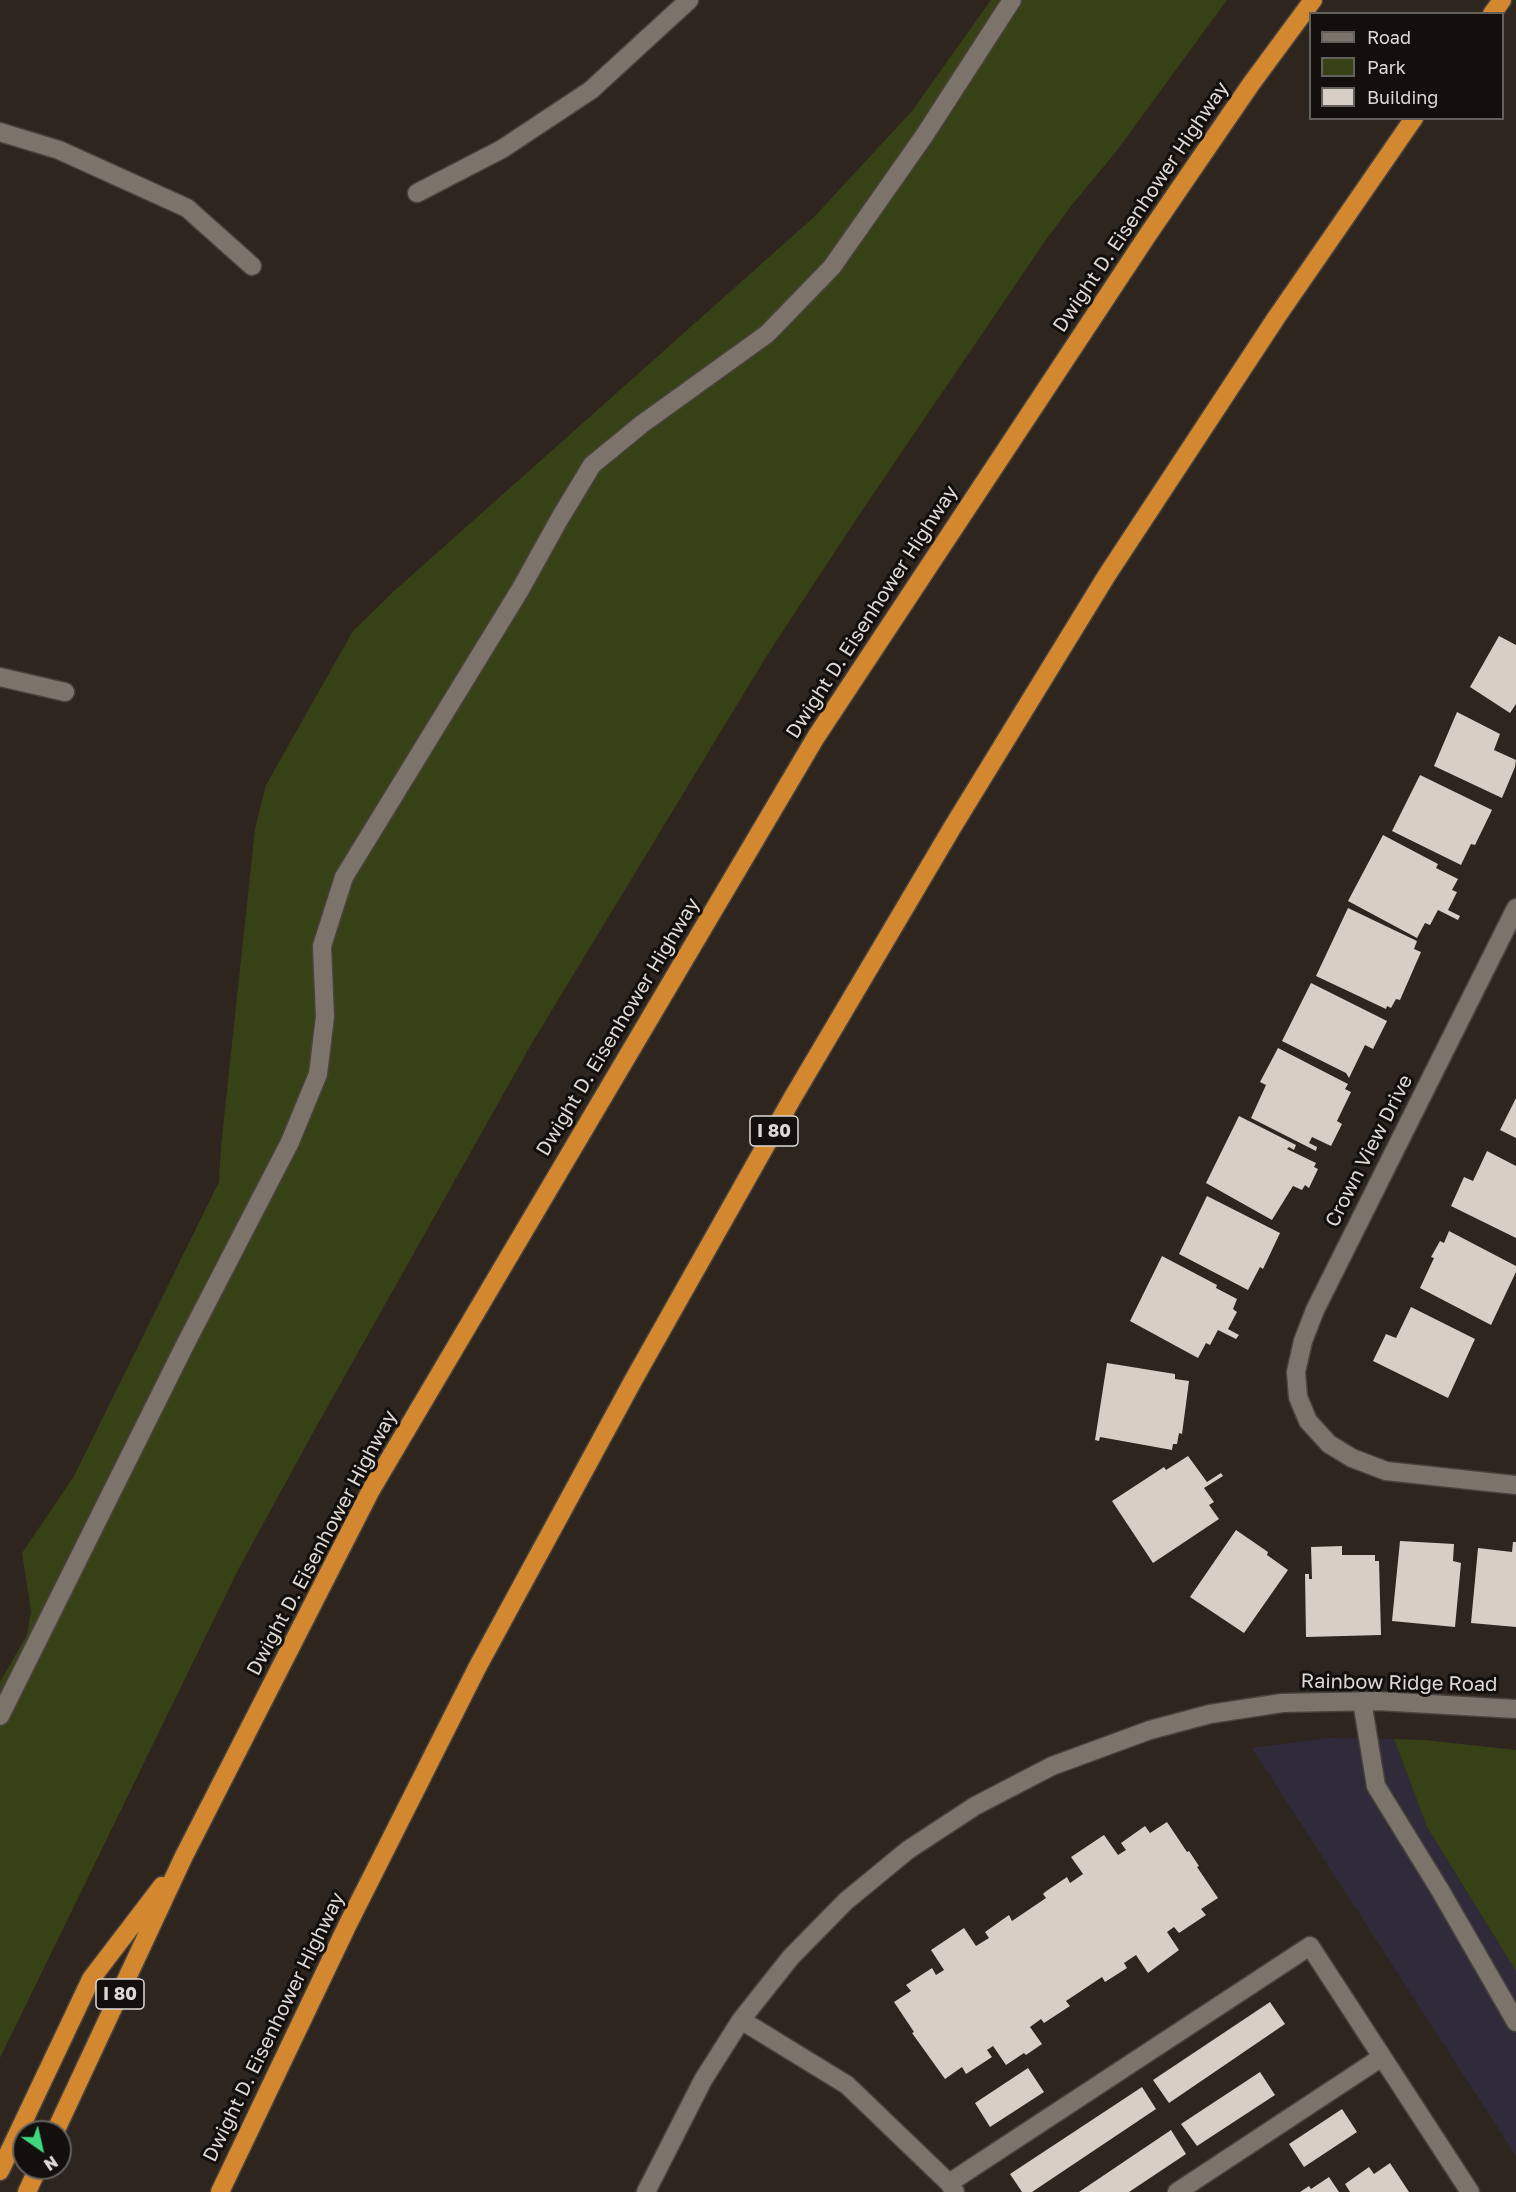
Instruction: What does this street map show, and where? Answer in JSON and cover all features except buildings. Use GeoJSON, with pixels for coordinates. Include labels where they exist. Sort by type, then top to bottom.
{"type":"FeatureCollection","features":[{"type":"Feature","properties":{"kind":"highway","name":"Dwight D. Eisenhower Highway"},"geometry":{"type":"LineString","coordinates":[[61,2120],[184,1856],[371,1490],[816,737],[1147,236],[1251,84],[1313,0]]}},
{"type":"Feature","properties":{"kind":"highway","name":"Dwight D. Eisenhower Highway"},"geometry":{"type":"LineString","coordinates":[[220,2192],[348,1924],[478,1666],[634,1379],[793,1097],[952,828],[1107,575],[1276,318],[1413,120]]}},
{"type":"Feature","properties":{"kind":"highway"},"geometry":{"type":"LineString","coordinates":[[0,2171],[91,1979],[184,1856]]}},
{"type":"Feature","properties":{"kind":"street"},"geometry":{"type":"LineString","coordinates":[[417,193],[502,149],[591,90],[688,0]]}},
{"type":"Feature","properties":{"kind":"street"},"geometry":{"type":"LineString","coordinates":[[0,1716],[180,1354],[290,1142],[318,1074],[325,1017],[322,946],[344,877],[514,600],[592,465],[642,424],[767,334],[832,267],[924,136],[1012,0]]}},
{"type":"Feature","properties":{"kind":"street"},"geometry":{"type":"LineString","coordinates":[[0,132],[59,150],[187,208],[252,266]]}},
{"type":"Feature","properties":{"kind":"street"},"geometry":{"type":"LineString","coordinates":[[0,677],[65,692]]}},
{"type":"Feature","properties":{"kind":"street","name":"Crown View Drive"},"geometry":{"type":"LineString","coordinates":[[1516,908],[1315,1310],[1303,1341],[1296,1372],[1299,1397],[1308,1421],[1329,1444],[1352,1458],[1386,1471],[1516,1485]]}},
{"type":"Feature","properties":{"kind":"street"},"geometry":{"type":"LineString","coordinates":[[1362,1701],[1376,1786],[1440,1890],[1516,2022]]}},
{"type":"Feature","properties":{"kind":"street","name":"Rainbow Ridge Road"},"geometry":{"type":"LineString","coordinates":[[646,2192],[703,2080],[741,2020],[791,1957],[846,1901],[908,1850],[975,1806],[1052,1766],[1150,1730],[1210,1714],[1282,1703],[1362,1701],[1516,1709]]}},
{"type":"Feature","properties":{"kind":"street"},"geometry":{"type":"LineString","coordinates":[[741,2020],[847,2085],[952,2187],[1310,1946],[1470,2192]]}},
{"type":"Feature","properties":{"kind":"street"},"geometry":{"type":"LineString","coordinates":[[1177,2192],[1382,2057]]}},
{"type":"Feature","properties":{"kind":"shaded area"},"geometry":{"type":"Polygon","coordinates":[[[1327,1738],[1394,1739],[1427,1827],[1516,1971],[1516,2156],[1252,1748],[1327,1738]]]}},
{"type":"Feature","properties":{"kind":"green space"},"geometry":{"type":"Polygon","coordinates":[[[991,0],[1227,0],[1115,153],[1043,244],[857,518],[766,657],[532,1043],[238,1570],[0,2058],[0,1682],[27,1635],[31,1611],[22,1553],[74,1476],[219,1182],[255,829],[266,785],[353,631],[392,593],[814,217],[912,111],[991,0]]]}},
{"type":"Feature","properties":{"kind":"green space"},"geometry":{"type":"Polygon","coordinates":[[[1394,1739],[1516,1750],[1516,1971],[1427,1827],[1394,1739]]]}}]}
